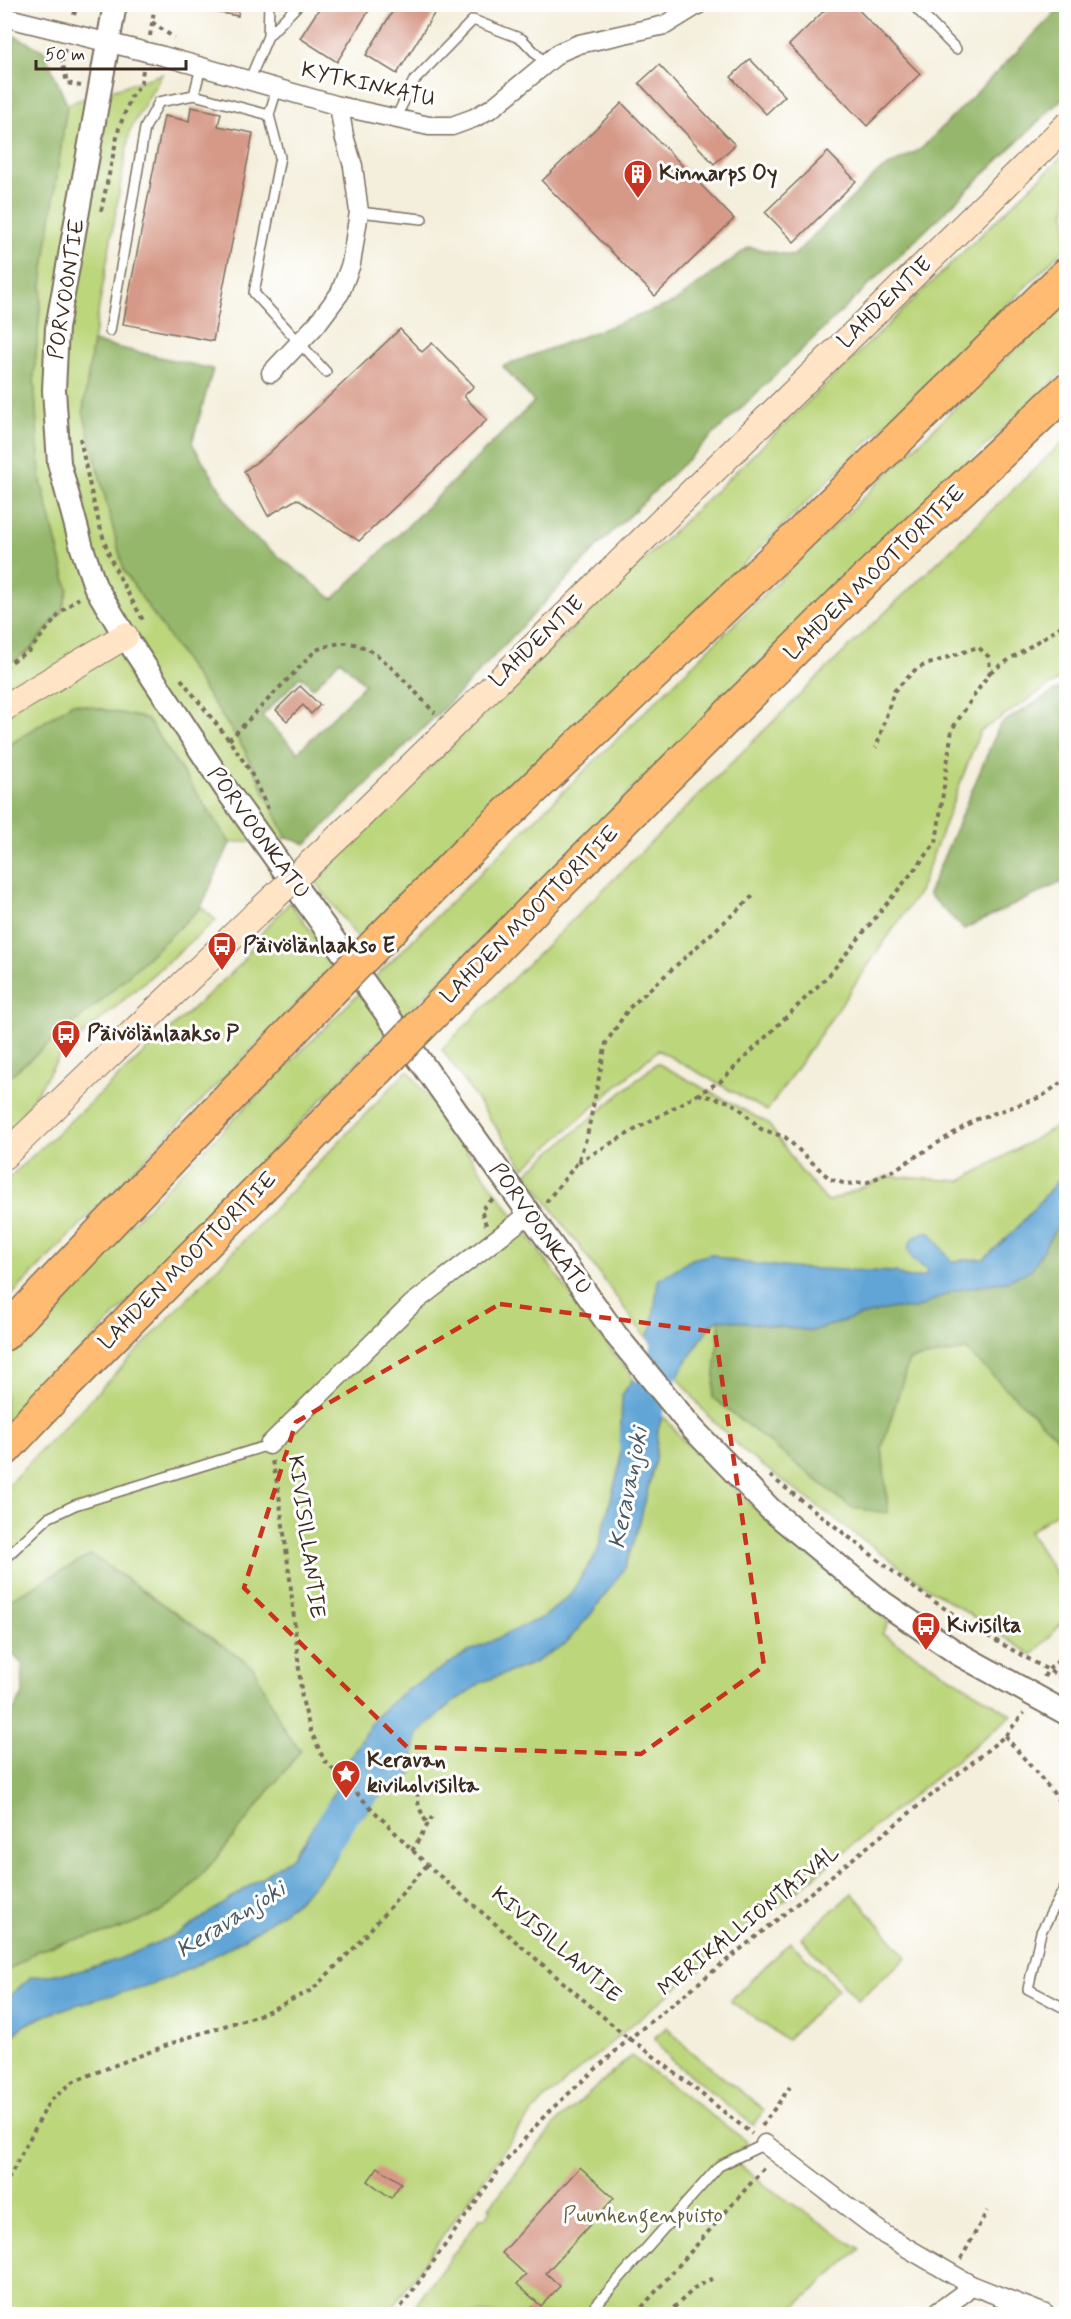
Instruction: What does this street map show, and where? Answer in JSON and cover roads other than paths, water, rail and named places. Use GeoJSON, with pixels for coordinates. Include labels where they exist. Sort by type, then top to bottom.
{"type":"FeatureCollection","features":[{"type":"Feature","properties":{"kind":"highway"},"geometry":{"type":"LineString","coordinates":[[4,1334],[338,983],[469,850],[795,539],[1066,275]]}},
{"type":"Feature","properties":{"kind":"highway","name":"LAHDEN MOOTTORITIE"},"geometry":{"type":"LineString","coordinates":[[4,1450],[64,1386],[532,911],[848,596],[1066,391]]}},
{"type":"Feature","properties":{"kind":"main road","name":"LAHDENTIE"},"geometry":{"type":"LineString","coordinates":[[4,1156],[348,828],[1066,126]]}},
{"type":"Feature","properties":{"kind":"main road"},"geometry":{"type":"LineString","coordinates":[[4,708],[136,631]]}},
{"type":"Feature","properties":{"kind":"street","name":"PORVOONTIE"},"geometry":{"type":"LineString","coordinates":[[116,4],[57,328],[54,390],[59,464],[82,548],[95,586],[136,631]]}},
{"type":"Feature","properties":{"kind":"street","name":"KYTKINKATU"},"geometry":{"type":"LineString","coordinates":[[4,16],[147,52],[339,106],[429,126],[452,126],[492,108],[561,52],[579,44],[665,25],[699,4]]}},
{"type":"Feature","properties":{"kind":"street"},"geometry":{"type":"LineString","coordinates":[[271,373],[317,324],[340,293],[351,264],[359,212],[353,166],[344,136],[339,106]]}},
{"type":"Feature","properties":{"kind":"street","name":"PORVOONKATU"},"geometry":{"type":"LineString","coordinates":[[136,631],[213,771],[616,1335],[692,1428],[770,1509],[882,1602],[957,1653],[1066,1713]]}},
{"type":"Feature","properties":{"kind":"street"},"geometry":{"type":"LineString","coordinates":[[269,1445],[412,1304],[529,1214]]}},
{"type":"Feature","properties":{"kind":"street"},"geometry":{"type":"LineString","coordinates":[[765,2144],[885,2235],[971,2285],[1045,2314]]}},
{"type":"Feature","properties":{"kind":"street"},"geometry":{"type":"LineString","coordinates":[[935,2314],[971,2285]]}},
{"type":"Feature","properties":{"kind":"lane"},"geometry":{"type":"LineString","coordinates":[[249,81],[268,36],[269,4]]}},
{"type":"Feature","properties":{"kind":"lane"},"geometry":{"type":"LineString","coordinates":[[268,36],[299,4]]}},
{"type":"Feature","properties":{"kind":"lane"},"geometry":{"type":"LineString","coordinates":[[912,4],[956,49]]}},
{"type":"Feature","properties":{"kind":"lane"},"geometry":{"type":"LineString","coordinates":[[396,118],[413,82],[473,20],[522,39],[545,63]]}},
{"type":"Feature","properties":{"kind":"lane"},"geometry":{"type":"LineString","coordinates":[[194,95],[201,67]]}},
{"type":"Feature","properties":{"kind":"lane"},"geometry":{"type":"LineString","coordinates":[[277,89],[269,114],[280,157],[254,292],[326,372]]}},
{"type":"Feature","properties":{"kind":"lane"},"geometry":{"type":"LineString","coordinates":[[110,331],[145,128],[159,102],[194,95],[269,114]]}},
{"type":"Feature","properties":{"kind":"lane"},"geometry":{"type":"LineString","coordinates":[[359,212],[422,219]]}},
{"type":"Feature","properties":{"kind":"lane"},"geometry":{"type":"LineString","coordinates":[[4,1559],[48,1518],[75,1504],[269,1445]]}},
{"type":"Feature","properties":{"kind":"lane"},"geometry":{"type":"LineString","coordinates":[[1066,1885],[1041,1932],[1028,1989],[1066,2009]]}},
{"type":"Feature","properties":{"kind":"lane"},"geometry":{"type":"LineString","coordinates":[[588,2314],[719,2166],[765,2144]]}},
{"type":"Feature","properties":{"kind":"water"},"geometry":{"type":"Polygon","coordinates":[[[1066,1171],[1066,1207],[1056,1228],[1032,1269],[1010,1280],[953,1291],[916,1309],[894,1308],[812,1331],[720,1319],[711,1324],[677,1376],[646,1338],[652,1328],[658,1280],[692,1259],[711,1254],[730,1261],[793,1268],[896,1272],[907,1278],[919,1277],[927,1275],[926,1269],[913,1260],[908,1249],[911,1240],[924,1232],[930,1232],[951,1261],[984,1259],[1016,1229],[1066,1171]]]}},
{"type":"Feature","properties":{"kind":"water"},"geometry":{"type":"Polygon","coordinates":[[[634,1378],[663,1415],[658,1429],[655,1460],[639,1525],[625,1567],[592,1613],[565,1644],[532,1664],[482,1682],[451,1704],[417,1734],[414,1765],[410,1777],[376,1799],[345,1767],[374,1718],[406,1690],[468,1652],[545,1616],[569,1596],[597,1553],[620,1464],[622,1395],[634,1378]]]}},
{"type":"Feature","properties":{"kind":"water"},"geometry":{"type":"Polygon","coordinates":[[[337,1787],[360,1811],[332,1863],[299,1899],[252,1933],[202,1962],[157,1982],[42,2017],[17,2031],[5,2046],[5,2000],[31,1977],[76,1972],[117,1960],[180,1933],[293,1856],[337,1787]]]}},
{"type":"Feature","properties":{"kind":"waterway","name":"Keravanjoki"},"geometry":{"type":"LineString","coordinates":[[637,1444],[640,1423],[682,1316]]}},
{"type":"Feature","properties":{"kind":"waterway","name":"Keravanjoki"},"geometry":{"type":"LineString","coordinates":[[324,1843],[342,1813],[395,1748]]}},
{"type":"Feature","properties":{"kind":"place","name":"Kinnarps Oy"},"geometry":{"type":"Point","coordinates":[638,200]}},
{"type":"Feature","properties":{"kind":"place","name":"Päivölänlaakso E"},"geometry":{"type":"Point","coordinates":[222,972]}},
{"type":"Feature","properties":{"kind":"place","name":"Päivölänlaakso P"},"geometry":{"type":"Point","coordinates":[66,1060]}},
{"type":"Feature","properties":{"kind":"place","name":"Kivisilta"},"geometry":{"type":"Point","coordinates":[926,1652]}},
{"type":"Feature","properties":{"kind":"place","name":"Keravan kiviholvisilta"},"geometry":{"type":"Point","coordinates":[346,1800]}},
{"type":"Feature","properties":{"kind":"park label","name":"Puunhengenpuisto"},"geometry":{"type":"Point","coordinates":[643,2216]}}]}
